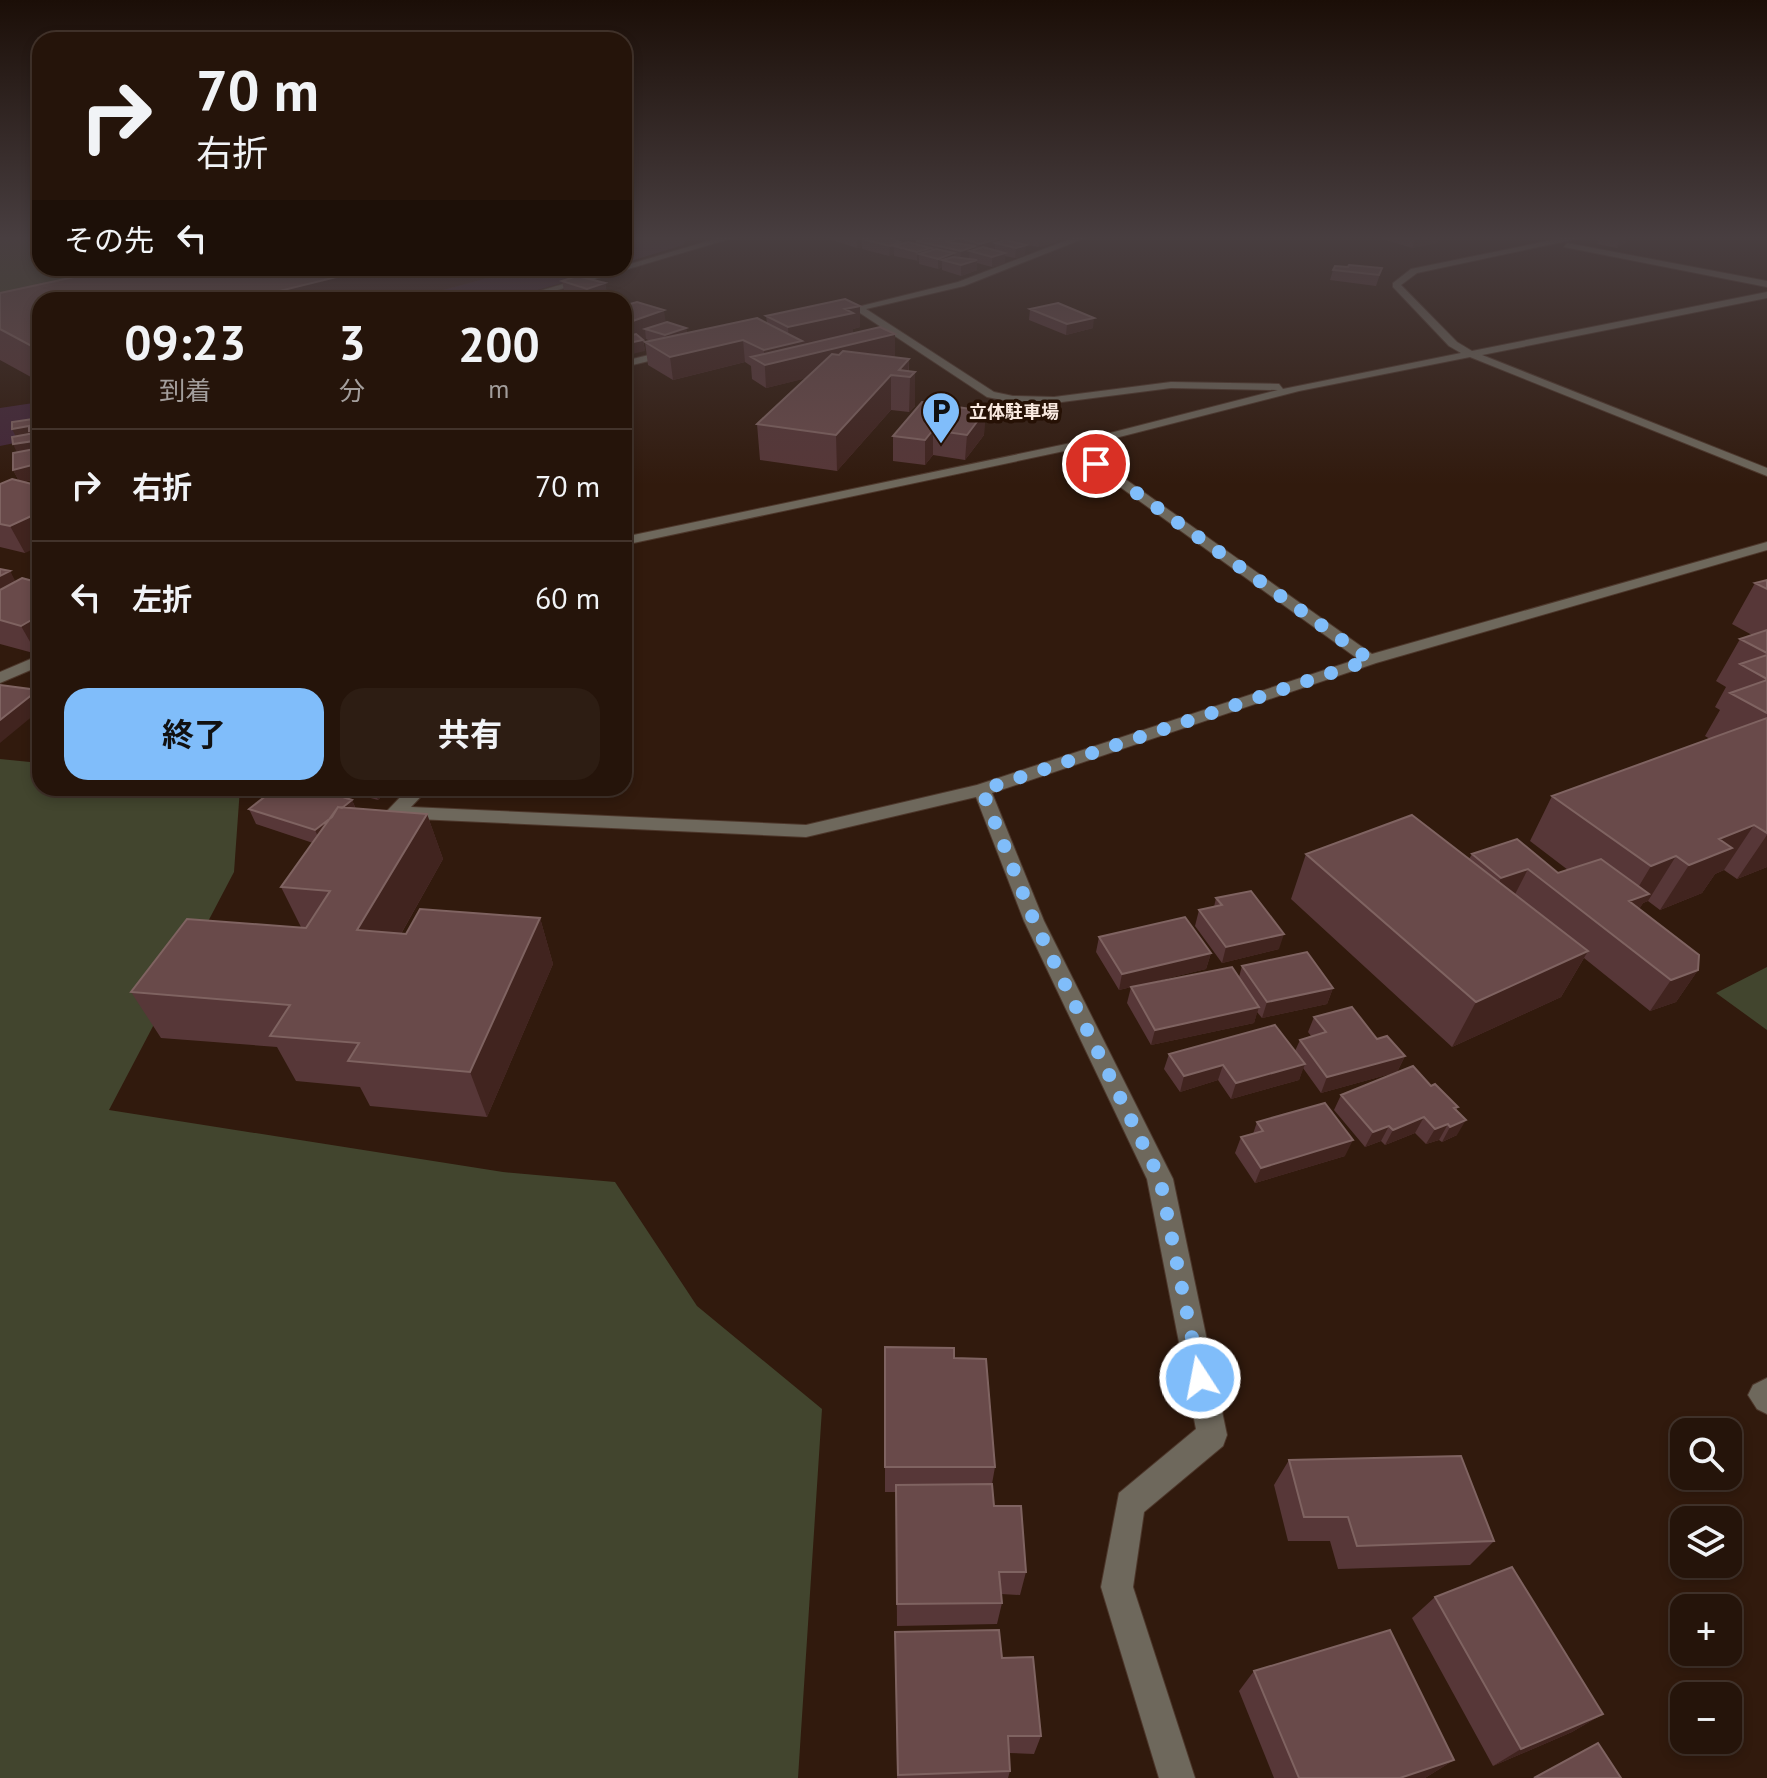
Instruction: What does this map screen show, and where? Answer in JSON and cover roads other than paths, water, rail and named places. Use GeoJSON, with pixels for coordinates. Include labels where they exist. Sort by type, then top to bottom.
{"type":"FeatureCollection","features":[{"type":"Feature","properties":{"kind":"street"},"geometry":{"type":"LineString","coordinates":[[875,319],[991,395],[1014,401],[1037,403],[1069,400],[1153,386],[1194,383],[1299,388]]}},
{"type":"Feature","properties":{"kind":"street"},"geometry":{"type":"LineString","coordinates":[[1429,319],[1453,344],[1471,354],[1767,472]]}},
{"type":"Feature","properties":{"kind":"street"},"geometry":{"type":"LineString","coordinates":[[632,539],[1071,446],[1299,388],[1647,319]]}},
{"type":"Feature","properties":{"kind":"street"},"geometry":{"type":"LineString","coordinates":[[632,362],[683,350]]}},
{"type":"Feature","properties":{"kind":"street"},"geometry":{"type":"LineString","coordinates":[[1071,446],[1370,660]]}},
{"type":"Feature","properties":{"kind":"street"},"geometry":{"type":"LineString","coordinates":[[412,796],[395,812],[806,831],[982,790],[1370,660],[1767,546]]}},
{"type":"Feature","properties":{"kind":"street"},"geometry":{"type":"LineString","coordinates":[[0,678],[32,664]]}},
{"type":"Feature","properties":{"kind":"street"},"geometry":{"type":"LineString","coordinates":[[982,790],[1034,921],[1160,1179],[1212,1435],[1130,1504],[1117,1587],[1177,1778]]}},
{"type":"Feature","properties":{"kind":"waterway"},"geometry":{"type":"LineString","coordinates":[[0,427],[32,421]]}},
{"type":"Feature","properties":{"kind":"place","name":"立体駐車場"},"geometry":{"type":"Point","coordinates":[941,445]}}]}
